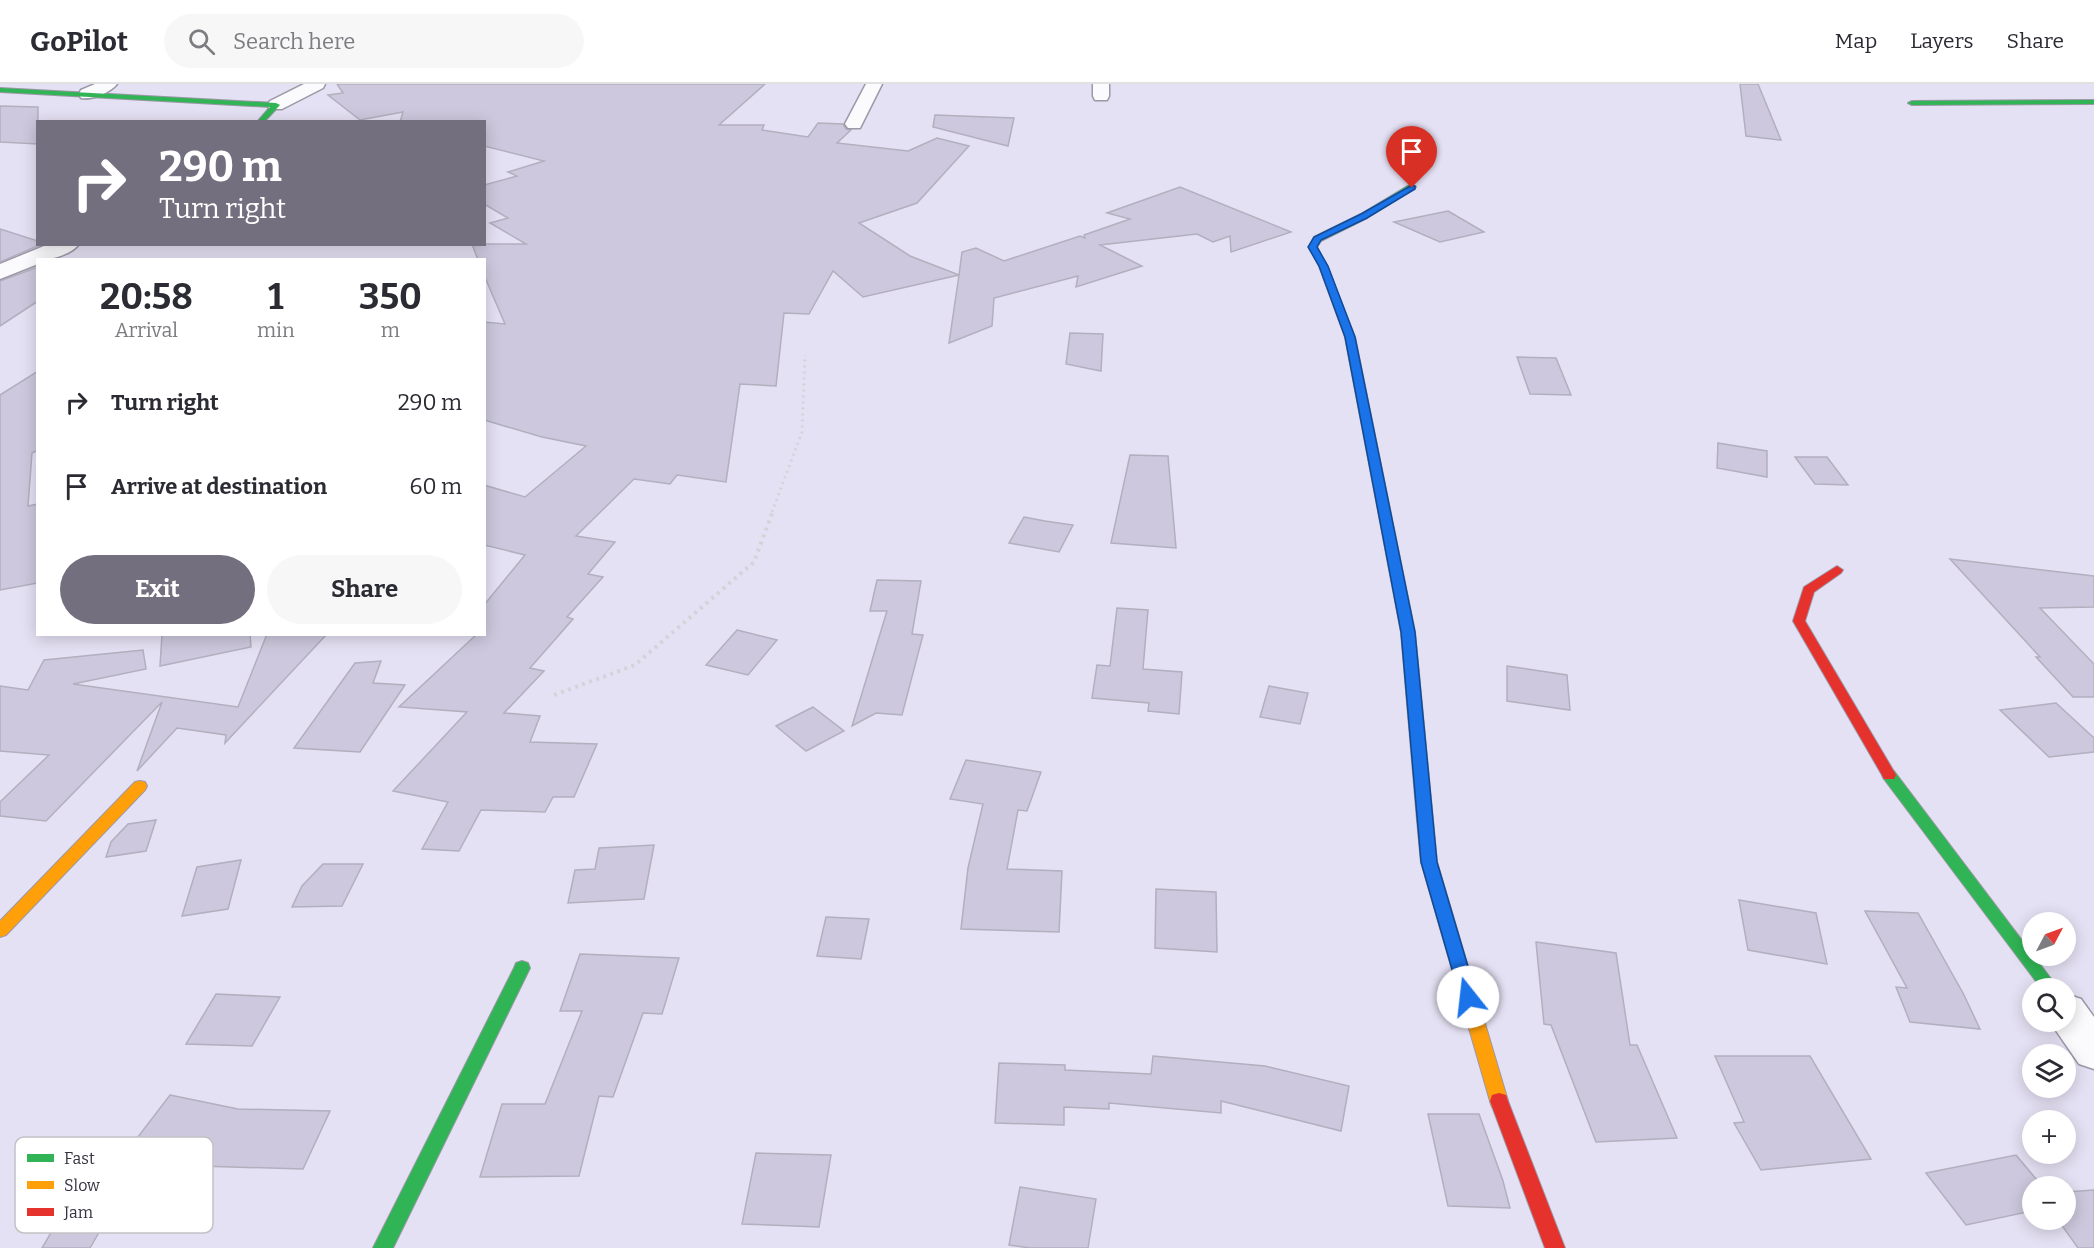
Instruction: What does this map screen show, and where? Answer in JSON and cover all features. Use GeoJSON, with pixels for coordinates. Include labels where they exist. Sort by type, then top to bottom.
{"type":"FeatureCollection","features":[{"type":"Feature","properties":{"kind":"street"},"geometry":{"type":"LineString","coordinates":[[87,94],[109,84]]}},
{"type":"Feature","properties":{"kind":"street"},"geometry":{"type":"LineString","coordinates":[[262,120],[276,105],[317,84]]}},
{"type":"Feature","properties":{"kind":"street"},"geometry":{"type":"LineString","coordinates":[[854,124],[874,84]]}},
{"type":"Feature","properties":{"kind":"street"},"geometry":{"type":"LineString","coordinates":[[0,90],[276,105]]}},
{"type":"Feature","properties":{"kind":"street"},"geometry":{"type":"LineString","coordinates":[[1912,103],[2094,102]]}},
{"type":"Feature","properties":{"kind":"street"},"geometry":{"type":"LineString","coordinates":[[1412,188],[1364,216],[1317,238],[1312,247],[1323,266],[1350,337],[1408,632],[1429,862],[1494,1087],[1555,1248]]}},
{"type":"Feature","properties":{"kind":"street"},"geometry":{"type":"LineString","coordinates":[[0,272],[64,246]]}},
{"type":"Feature","properties":{"kind":"street"},"geometry":{"type":"LineString","coordinates":[[1837,570],[1808,590],[1799,621],[1893,782],[2043,978]]}},
{"type":"Feature","properties":{"kind":"street"},"geometry":{"type":"LineString","coordinates":[[0,931],[140,786]]}},
{"type":"Feature","properties":{"kind":"street"},"geometry":{"type":"LineString","coordinates":[[383,1248],[522,968]]}},
{"type":"Feature","properties":{"kind":"street"},"geometry":{"type":"LineString","coordinates":[[2076,1025],[2094,1051]]}},
{"type":"Feature","properties":{"kind":"path"},"geometry":{"type":"LineString","coordinates":[[554,695],[635,665],[754,562],[802,432],[806,355]]}},
{"type":"Feature","properties":{"kind":"building"},"geometry":{"type":"Polygon","coordinates":[[[337,84],[765,84],[719,125],[764,125],[762,130],[808,137],[818,123],[843,124],[846,129],[851,130],[837,143],[908,151],[937,138],[969,146],[917,203],[859,223],[910,256],[959,275],[863,297],[833,271],[809,314],[784,313],[776,386],[740,384],[726,482],[677,475],[670,484],[634,479],[576,536],[615,542],[588,574],[603,577],[567,617],[573,619],[530,668],[544,671],[504,713],[540,716],[530,742],[597,744],[574,797],[553,797],[545,812],[481,810],[459,851],[422,849],[448,802],[393,791],[467,712],[399,707],[475,636],[486,636],[486,603],[525,555],[486,545],[486,486],[525,497],[586,446],[542,437],[486,421],[486,322],[505,324],[486,280],[486,258],[477,258],[473,246],[526,244],[490,223],[508,218],[486,205],[486,184],[517,176],[508,172],[544,161],[486,146],[486,120],[401,120],[403,112],[360,120],[328,95],[343,93],[337,84]]]}},
{"type":"Feature","properties":{"kind":"building"},"geometry":{"type":"Polygon","coordinates":[[[1740,84],[1758,84],[1781,140],[1746,136],[1740,84]]]}},
{"type":"Feature","properties":{"kind":"building"},"geometry":{"type":"Polygon","coordinates":[[[0,106],[38,107],[36,144],[0,142],[0,106]]]}},
{"type":"Feature","properties":{"kind":"building"},"geometry":{"type":"Polygon","coordinates":[[[935,115],[1014,118],[1008,146],[933,127],[935,115]]]}},
{"type":"Feature","properties":{"kind":"building"},"geometry":{"type":"Polygon","coordinates":[[[1180,187],[1291,232],[1231,252],[1230,236],[1213,242],[1197,234],[1100,245],[1142,266],[1076,287],[1078,276],[994,298],[992,326],[949,343],[962,252],[976,248],[1004,261],[1080,236],[1085,238],[1084,235],[1130,219],[1107,213],[1180,187]]]}},
{"type":"Feature","properties":{"kind":"building"},"geometry":{"type":"Polygon","coordinates":[[[1448,211],[1484,232],[1440,242],[1394,222],[1448,211]]]}},
{"type":"Feature","properties":{"kind":"building"},"geometry":{"type":"Polygon","coordinates":[[[0,229],[36,240],[37,246],[0,262],[0,229]]]}},
{"type":"Feature","properties":{"kind":"building"},"geometry":{"type":"Polygon","coordinates":[[[36,268],[36,302],[0,326],[0,281],[36,268]]]}},
{"type":"Feature","properties":{"kind":"building"},"geometry":{"type":"Polygon","coordinates":[[[1070,333],[1103,334],[1101,371],[1066,364],[1070,333]]]}},
{"type":"Feature","properties":{"kind":"building"},"geometry":{"type":"Polygon","coordinates":[[[1517,357],[1556,358],[1571,395],[1530,394],[1517,357]]]}},
{"type":"Feature","properties":{"kind":"building"},"geometry":{"type":"Polygon","coordinates":[[[36,372],[36,451],[32,453],[28,506],[36,504],[36,583],[0,590],[0,395],[36,372]]]}},
{"type":"Feature","properties":{"kind":"building"},"geometry":{"type":"Polygon","coordinates":[[[1718,443],[1767,451],[1767,477],[1717,468],[1718,443]]]}},
{"type":"Feature","properties":{"kind":"building"},"geometry":{"type":"Polygon","coordinates":[[[1130,455],[1168,456],[1176,548],[1111,543],[1130,455]]]}},
{"type":"Feature","properties":{"kind":"building"},"geometry":{"type":"Polygon","coordinates":[[[1795,457],[1827,457],[1848,485],[1815,484],[1795,457]]]}},
{"type":"Feature","properties":{"kind":"building"},"geometry":{"type":"Polygon","coordinates":[[[1024,517],[1073,525],[1059,552],[1009,543],[1024,517]]]}},
{"type":"Feature","properties":{"kind":"building"},"geometry":{"type":"Polygon","coordinates":[[[1950,559],[2094,576],[2094,607],[2040,608],[2094,664],[2094,697],[2073,697],[2036,657],[2040,657],[1950,559]]]}},
{"type":"Feature","properties":{"kind":"building"},"geometry":{"type":"Polygon","coordinates":[[[877,580],[921,581],[912,634],[923,635],[902,715],[876,713],[852,726],[887,611],[870,611],[877,580]]]}},
{"type":"Feature","properties":{"kind":"building"},"geometry":{"type":"Polygon","coordinates":[[[1117,608],[1148,610],[1143,669],[1182,672],[1179,714],[1148,711],[1149,703],[1092,698],[1097,665],[1110,666],[1117,608]]]}},
{"type":"Feature","properties":{"kind":"building"},"geometry":{"type":"Polygon","coordinates":[[[737,630],[777,640],[748,675],[706,665],[737,630]]]}},
{"type":"Feature","properties":{"kind":"building"},"geometry":{"type":"Polygon","coordinates":[[[162,636],[250,636],[251,647],[160,666],[162,636]]]}},
{"type":"Feature","properties":{"kind":"building"},"geometry":{"type":"Polygon","coordinates":[[[266,636],[325,636],[225,743],[226,735],[177,728],[137,771],[162,702],[46,821],[0,816],[0,802],[49,755],[0,751],[0,686],[28,690],[44,660],[143,650],[146,669],[73,684],[238,707],[266,636]]]}},
{"type":"Feature","properties":{"kind":"building"},"geometry":{"type":"Polygon","coordinates":[[[381,661],[373,683],[405,685],[360,752],[294,748],[355,663],[381,661]]]}},
{"type":"Feature","properties":{"kind":"building"},"geometry":{"type":"Polygon","coordinates":[[[1507,666],[1567,675],[1570,710],[1507,701],[1507,666]]]}},
{"type":"Feature","properties":{"kind":"building"},"geometry":{"type":"Polygon","coordinates":[[[1269,686],[1308,693],[1300,724],[1260,717],[1269,686]]]}},
{"type":"Feature","properties":{"kind":"building"},"geometry":{"type":"Polygon","coordinates":[[[2056,703],[2094,738],[2094,752],[2049,757],[2000,710],[2056,703]]]}},
{"type":"Feature","properties":{"kind":"building"},"geometry":{"type":"Polygon","coordinates":[[[813,707],[844,731],[806,751],[776,726],[813,707]]]}},
{"type":"Feature","properties":{"kind":"building"},"geometry":{"type":"Polygon","coordinates":[[[966,760],[1041,772],[1027,811],[1018,810],[1007,869],[1062,871],[1059,932],[961,929],[968,868],[983,804],[950,799],[966,760]]]}},
{"type":"Feature","properties":{"kind":"building"},"geometry":{"type":"Polygon","coordinates":[[[156,820],[146,851],[106,857],[111,842],[128,824],[156,820]]]}},
{"type":"Feature","properties":{"kind":"building"},"geometry":{"type":"Polygon","coordinates":[[[654,845],[644,899],[568,903],[575,870],[595,869],[599,848],[654,845]]]}},
{"type":"Feature","properties":{"kind":"building"},"geometry":{"type":"Polygon","coordinates":[[[241,860],[228,909],[182,916],[197,867],[241,860]]]}},
{"type":"Feature","properties":{"kind":"building"},"geometry":{"type":"Polygon","coordinates":[[[323,864],[363,864],[342,906],[292,907],[302,886],[323,864]]]}},
{"type":"Feature","properties":{"kind":"building"},"geometry":{"type":"Polygon","coordinates":[[[1156,889],[1216,892],[1217,952],[1155,948],[1156,889]]]}},
{"type":"Feature","properties":{"kind":"building"},"geometry":{"type":"Polygon","coordinates":[[[1739,900],[1816,913],[1827,964],[1748,950],[1739,900]]]}},
{"type":"Feature","properties":{"kind":"building"},"geometry":{"type":"Polygon","coordinates":[[[1865,911],[1918,913],[1963,993],[1980,1029],[1910,1022],[1896,987],[1907,988],[1865,911]]]}},
{"type":"Feature","properties":{"kind":"building"},"geometry":{"type":"Polygon","coordinates":[[[826,917],[869,919],[861,959],[817,956],[826,917]]]}},
{"type":"Feature","properties":{"kind":"building"},"geometry":{"type":"Polygon","coordinates":[[[1536,942],[1616,953],[1630,1045],[1637,1045],[1677,1138],[1596,1142],[1551,1025],[1544,1024],[1536,942]]]}},
{"type":"Feature","properties":{"kind":"building"},"geometry":{"type":"Polygon","coordinates":[[[580,954],[679,958],[662,1014],[643,1013],[613,1097],[599,1096],[579,1176],[480,1177],[502,1104],[545,1104],[582,1011],[560,1011],[580,954]]]}},
{"type":"Feature","properties":{"kind":"building"},"geometry":{"type":"Polygon","coordinates":[[[216,994],[280,997],[252,1046],[186,1044],[216,994]]]}},
{"type":"Feature","properties":{"kind":"building"},"geometry":{"type":"Polygon","coordinates":[[[1153,1056],[1265,1066],[1349,1086],[1341,1131],[1221,1101],[1221,1113],[1109,1103],[1109,1109],[1064,1107],[1064,1125],[995,1123],[999,1063],[1065,1065],[1065,1070],[1151,1074],[1153,1056]]]}},
{"type":"Feature","properties":{"kind":"building"},"geometry":{"type":"Polygon","coordinates":[[[1715,1056],[1810,1056],[1871,1159],[1761,1170],[1734,1123],[1744,1122],[1715,1056]]]}},
{"type":"Feature","properties":{"kind":"building"},"geometry":{"type":"Polygon","coordinates":[[[170,1095],[238,1109],[330,1111],[303,1169],[213,1166],[213,1137],[138,1137],[170,1095]]]}},
{"type":"Feature","properties":{"kind":"building"},"geometry":{"type":"Polygon","coordinates":[[[1428,1114],[1479,1114],[1503,1181],[1510,1208],[1448,1206],[1428,1114]]]}},
{"type":"Feature","properties":{"kind":"building"},"geometry":{"type":"Polygon","coordinates":[[[756,1153],[831,1155],[819,1227],[742,1224],[756,1153]]]}},
{"type":"Feature","properties":{"kind":"building"},"geometry":{"type":"Polygon","coordinates":[[[2016,1155],[2034,1176],[2022,1176],[2022,1213],[1966,1225],[1926,1173],[2016,1155]]]}},
{"type":"Feature","properties":{"kind":"building"},"geometry":{"type":"Polygon","coordinates":[[[1020,1187],[1096,1199],[1088,1248],[1030,1248],[1009,1245],[1020,1187]]]}},
{"type":"Feature","properties":{"kind":"building"},"geometry":{"type":"Polygon","coordinates":[[[2094,1190],[2094,1248],[2078,1248],[2065,1230],[2076,1230],[2076,1191],[2094,1190]]]}},
{"type":"Feature","properties":{"kind":"building"},"geometry":{"type":"Polygon","coordinates":[[[51,1233],[99,1233],[90,1248],[42,1248],[51,1233]]]}},
{"type":"Feature","properties":{"kind":"traffic: fast"},"geometry":{"type":"LineString","coordinates":[[0,90],[276,105],[262,120]]}},
{"type":"Feature","properties":{"kind":"traffic: fast"},"geometry":{"type":"LineString","coordinates":[[1912,103],[2094,102]]}},
{"type":"Feature","properties":{"kind":"traffic: fast"},"geometry":{"type":"LineString","coordinates":[[1412,187],[1364,216],[1317,239],[1313,247],[1323,266],[1350,337],[1408,632],[1425,820]]}},
{"type":"Feature","properties":{"kind":"traffic: fast"},"geometry":{"type":"LineString","coordinates":[[1889,775],[2042,978]]}},
{"type":"Feature","properties":{"kind":"traffic: fast"},"geometry":{"type":"LineString","coordinates":[[383,1248],[522,968]]}},
{"type":"Feature","properties":{"kind":"traffic: slow"},"geometry":{"type":"LineString","coordinates":[[0,931],[140,786]]}},
{"type":"Feature","properties":{"kind":"traffic: slow"},"geometry":{"type":"LineString","coordinates":[[1425,820],[1429,862],[1499,1101]]}},
{"type":"Feature","properties":{"kind":"traffic: jam"},"geometry":{"type":"LineString","coordinates":[[1837,570],[1808,590],[1799,621],[1889,775]]}},
{"type":"Feature","properties":{"kind":"traffic: jam"},"geometry":{"type":"LineString","coordinates":[[1499,1101],[1555,1248]]}},
{"type":"Feature","properties":{"kind":"route"},"geometry":{"type":"LineString","coordinates":[[1412,188],[1364,216],[1317,238],[1312,247],[1323,266],[1350,337],[1408,632],[1429,862],[1468,997]]}}]}
